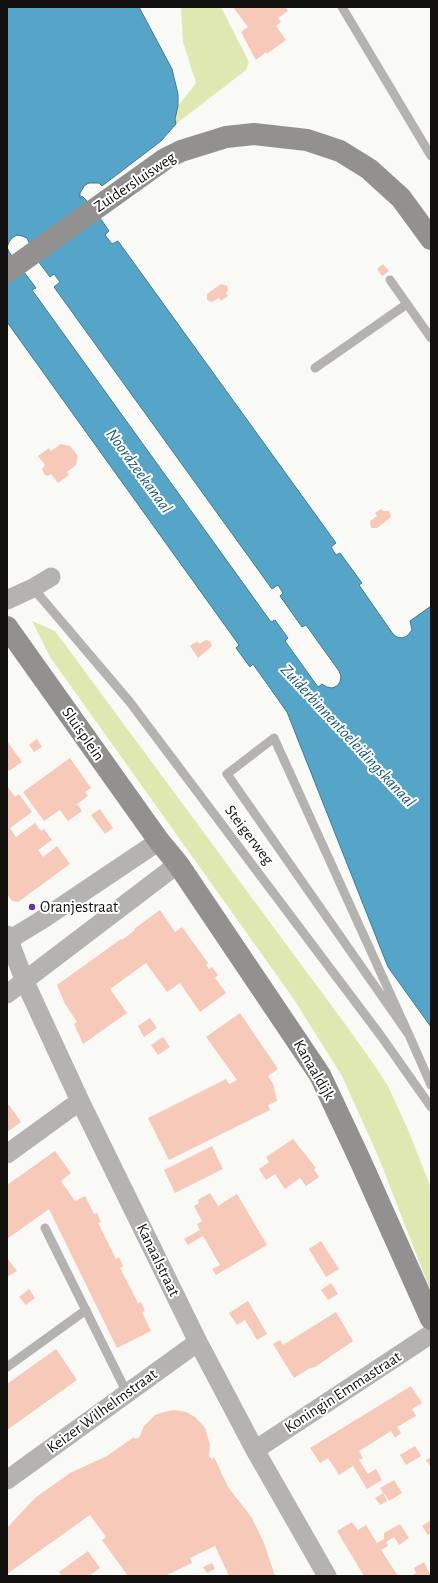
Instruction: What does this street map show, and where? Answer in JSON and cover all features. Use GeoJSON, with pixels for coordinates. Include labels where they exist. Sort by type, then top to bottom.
{"type":"FeatureCollection","features":[{"type":"Feature","properties":{"kind":"street","name":"Zuidersluisweg"},"geometry":{"type":"LineString","coordinates":[[19,263],[165,159],[181,151],[226,137],[254,134],[307,140],[340,151],[369,169],[401,198],[431,239]]}},
{"type":"Feature","properties":{"kind":"street"},"geometry":{"type":"LineString","coordinates":[[7,600],[33,588],[51,576]]}},
{"type":"Feature","properties":{"kind":"street","name":"Sluisplein"},"geometry":{"type":"LineString","coordinates":[[7,627],[159,841]]}},
{"type":"Feature","properties":{"kind":"street"},"geometry":{"type":"LineString","coordinates":[[8,938],[40,921],[159,841]]}},
{"type":"Feature","properties":{"kind":"street","name":"Kanaaldijk"},"geometry":{"type":"LineString","coordinates":[[159,841],[178,864],[320,1075],[360,1160],[431,1319]]}},
{"type":"Feature","properties":{"kind":"street"},"geometry":{"type":"LineString","coordinates":[[7,994],[25,982],[178,864]]}},
{"type":"Feature","properties":{"kind":"street","name":"Kanaalstraat"},"geometry":{"type":"LineString","coordinates":[[8,938],[25,982],[80,1101],[198,1342],[255,1450],[328,1576]]}},
{"type":"Feature","properties":{"kind":"street"},"geometry":{"type":"LineString","coordinates":[[7,1154],[80,1101]]}},
{"type":"Feature","properties":{"kind":"street","name":"Koningin Emmastraat"},"geometry":{"type":"LineString","coordinates":[[255,1450],[431,1334]]}},
{"type":"Feature","properties":{"kind":"street","name":"Keizer Wilhelmstraat"},"geometry":{"type":"LineString","coordinates":[[7,1480],[198,1342]]}},
{"type":"Feature","properties":{"kind":"lane"},"geometry":{"type":"LineString","coordinates":[[342,7],[431,156]]}},
{"type":"Feature","properties":{"kind":"lane"},"geometry":{"type":"LineString","coordinates":[[390,280],[431,338]]}},
{"type":"Feature","properties":{"kind":"lane"},"geometry":{"type":"LineString","coordinates":[[315,368],[407,304]]}},
{"type":"Feature","properties":{"kind":"lane","name":"Steigerweg"},"geometry":{"type":"LineString","coordinates":[[33,588],[129,701],[381,1036],[431,1107]]}},
{"type":"Feature","properties":{"kind":"lane"},"geometry":{"type":"LineString","coordinates":[[409,1035],[227,774],[274,738],[409,1035],[431,1085]]}},
{"type":"Feature","properties":{"kind":"lane"},"geometry":{"type":"LineString","coordinates":[[45,1228],[127,1393]]}},
{"type":"Feature","properties":{"kind":"lane"},"geometry":{"type":"LineString","coordinates":[[7,1367],[86,1310]]}},
{"type":"Feature","properties":{"kind":"green space"},"geometry":{"type":"Polygon","coordinates":[[[181,7],[221,7],[249,62],[246,70],[176,124],[175,119],[178,106],[196,83],[183,42],[181,7]]]}},
{"type":"Feature","properties":{"kind":"green space"},"geometry":{"type":"Polygon","coordinates":[[[32,621],[55,631],[348,1028],[388,1086],[409,1132],[431,1188],[431,1292],[378,1156],[342,1076],[293,998],[50,657],[32,621]]]}},
{"type":"Feature","properties":{"kind":"water"},"geometry":{"type":"Polygon","coordinates":[[[7,7],[139,7],[172,69],[178,94],[178,106],[175,119],[176,124],[161,141],[102,186],[99,183],[89,183],[85,185],[80,193],[80,198],[82,196],[91,205],[109,231],[105,235],[112,244],[118,241],[336,543],[331,547],[336,555],[340,553],[362,583],[359,585],[393,634],[402,638],[407,636],[412,630],[410,621],[431,606],[431,1027],[388,967],[287,712],[253,664],[250,667],[236,648],[239,645],[7,322],[7,7]],[[17,235],[9,242],[7,247],[9,252],[36,288],[32,290],[271,622],[275,620],[288,638],[285,641],[318,687],[322,684],[332,688],[337,686],[340,682],[341,676],[339,671],[306,625],[302,627],[280,596],[283,593],[278,585],[272,589],[54,287],[60,282],[54,274],[50,277],[29,249],[30,245],[27,238],[17,235]]]}},
{"type":"Feature","properties":{"kind":"building"},"geometry":{"type":"Polygon","coordinates":[[[233,7],[285,7],[288,11],[278,18],[281,22],[276,26],[286,40],[256,60],[241,32],[248,27],[233,7]]]}},
{"type":"Feature","properties":{"kind":"building"},"geometry":{"type":"Polygon","coordinates":[[[383,264],[389,271],[382,276],[377,269],[383,264]]]}},
{"type":"Feature","properties":{"kind":"building"},"geometry":{"type":"Polygon","coordinates":[[[221,284],[227,286],[228,290],[226,293],[228,296],[221,301],[219,298],[212,302],[207,300],[207,294],[221,284]]]}},
{"type":"Feature","properties":{"kind":"building"},"geometry":{"type":"Polygon","coordinates":[[[61,444],[70,446],[78,456],[76,465],[67,472],[69,475],[58,483],[51,474],[47,476],[44,474],[42,469],[45,465],[38,456],[49,448],[51,451],[61,444]]]}},
{"type":"Feature","properties":{"kind":"building"},"geometry":{"type":"Polygon","coordinates":[[[381,509],[383,511],[389,511],[391,516],[390,518],[377,528],[371,528],[370,521],[377,516],[375,513],[381,509]]]}},
{"type":"Feature","properties":{"kind":"building"},"geometry":{"type":"Polygon","coordinates":[[[206,640],[210,641],[212,646],[198,658],[190,646],[197,641],[199,644],[206,640]]]}},
{"type":"Feature","properties":{"kind":"building"},"geometry":{"type":"Polygon","coordinates":[[[37,739],[42,747],[34,752],[29,745],[37,739]]]}},
{"type":"Feature","properties":{"kind":"building"},"geometry":{"type":"Polygon","coordinates":[[[7,741],[22,762],[9,771],[7,768],[7,741]]]}},
{"type":"Feature","properties":{"kind":"building"},"geometry":{"type":"Polygon","coordinates":[[[70,758],[91,788],[85,792],[88,796],[77,804],[82,811],[68,821],[60,810],[44,821],[23,792],[70,758]]]}},
{"type":"Feature","properties":{"kind":"building"},"geometry":{"type":"Polygon","coordinates":[[[7,786],[15,797],[19,794],[32,812],[10,828],[16,837],[35,823],[41,831],[44,829],[52,840],[38,850],[43,857],[57,846],[70,864],[18,902],[12,901],[7,894],[7,786]]]}},
{"type":"Feature","properties":{"kind":"building"},"geometry":{"type":"Polygon","coordinates":[[[100,809],[113,828],[105,834],[91,815],[100,809]]]}},
{"type":"Feature","properties":{"kind":"building"},"geometry":{"type":"Polygon","coordinates":[[[160,910],[175,932],[182,927],[208,963],[206,965],[209,969],[212,967],[218,975],[215,978],[226,993],[200,1012],[180,983],[167,992],[146,963],[110,989],[127,1013],[83,1044],[74,1024],[77,1022],[65,1004],[57,985],[121,939],[122,940],[160,910]]]}},
{"type":"Feature","properties":{"kind":"building"},"geometry":{"type":"Polygon","coordinates":[[[240,1013],[278,1069],[268,1076],[273,1084],[277,1101],[268,1105],[270,1110],[169,1160],[148,1118],[226,1079],[229,1084],[237,1080],[206,1037],[240,1013]]]}},
{"type":"Feature","properties":{"kind":"building"},"geometry":{"type":"Polygon","coordinates":[[[150,1018],[157,1028],[144,1037],[138,1026],[150,1018]]]}},
{"type":"Feature","properties":{"kind":"building"},"geometry":{"type":"Polygon","coordinates":[[[163,1037],[170,1047],[158,1055],[151,1045],[163,1037]]]}},
{"type":"Feature","properties":{"kind":"building"},"geometry":{"type":"Polygon","coordinates":[[[9,1105],[21,1122],[7,1132],[7,1106],[9,1105]]]}},
{"type":"Feature","properties":{"kind":"building"},"geometry":{"type":"Polygon","coordinates":[[[293,1139],[316,1168],[314,1169],[319,1177],[306,1186],[300,1178],[285,1189],[275,1174],[266,1180],[259,1169],[269,1162],[266,1157],[293,1139]]]}},
{"type":"Feature","properties":{"kind":"building"},"geometry":{"type":"Polygon","coordinates":[[[212,1146],[223,1169],[175,1193],[164,1170],[212,1146]]]}},
{"type":"Feature","properties":{"kind":"building"},"geometry":{"type":"Polygon","coordinates":[[[55,1151],[71,1173],[61,1181],[75,1201],[85,1196],[94,1214],[97,1213],[101,1222],[98,1223],[116,1259],[119,1257],[123,1266],[120,1268],[138,1303],[141,1302],[145,1311],[142,1312],[151,1331],[117,1348],[49,1209],[7,1239],[7,1185],[55,1151]]]}},
{"type":"Feature","properties":{"kind":"building"},"geometry":{"type":"Polygon","coordinates":[[[210,1193],[218,1206],[237,1194],[267,1245],[216,1275],[212,1269],[220,1265],[203,1236],[188,1245],[184,1239],[200,1230],[197,1224],[202,1221],[194,1206],[199,1203],[198,1200],[210,1193]]]}},
{"type":"Feature","properties":{"kind":"building"},"geometry":{"type":"Polygon","coordinates":[[[321,1241],[339,1269],[326,1277],[309,1249],[321,1241]]]}},
{"type":"Feature","properties":{"kind":"building"},"geometry":{"type":"Polygon","coordinates":[[[7,1258],[17,1271],[7,1277],[7,1258]]]}},
{"type":"Feature","properties":{"kind":"building"},"geometry":{"type":"Polygon","coordinates":[[[331,1283],[338,1294],[328,1300],[321,1290],[331,1283]]]}},
{"type":"Feature","properties":{"kind":"building"},"geometry":{"type":"Polygon","coordinates":[[[29,1289],[35,1298],[26,1305],[19,1297],[29,1289]]]}},
{"type":"Feature","properties":{"kind":"building"},"geometry":{"type":"Polygon","coordinates":[[[248,1301],[267,1334],[257,1340],[245,1320],[237,1325],[229,1313],[248,1301]]]}},
{"type":"Feature","properties":{"kind":"building"},"geometry":{"type":"Polygon","coordinates":[[[336,1312],[353,1341],[315,1367],[310,1368],[294,1378],[273,1344],[280,1340],[283,1345],[336,1312]]]}},
{"type":"Feature","properties":{"kind":"building"},"geometry":{"type":"Polygon","coordinates":[[[56,1349],[77,1380],[7,1430],[7,1384],[56,1349]]]}},
{"type":"Feature","properties":{"kind":"building"},"geometry":{"type":"Polygon","coordinates":[[[411,1386],[422,1403],[412,1409],[416,1416],[397,1427],[401,1433],[395,1438],[391,1431],[359,1451],[363,1458],[359,1460],[368,1474],[376,1469],[382,1480],[367,1489],[353,1466],[339,1475],[328,1458],[320,1463],[310,1448],[411,1386]]]}},
{"type":"Feature","properties":{"kind":"building"},"geometry":{"type":"Polygon","coordinates":[[[174,1410],[186,1412],[195,1417],[205,1428],[210,1445],[209,1456],[212,1459],[214,1457],[228,1487],[252,1518],[264,1543],[275,1576],[229,1576],[215,1546],[190,1558],[192,1563],[165,1576],[128,1576],[102,1540],[106,1537],[90,1515],[7,1574],[7,1528],[35,1498],[70,1473],[107,1456],[134,1437],[134,1439],[139,1438],[144,1426],[155,1415],[174,1410]]]}},
{"type":"Feature","properties":{"kind":"building"},"geometry":{"type":"Polygon","coordinates":[[[415,1446],[421,1456],[406,1465],[400,1455],[415,1446]]]}},
{"type":"Feature","properties":{"kind":"building"},"geometry":{"type":"Polygon","coordinates":[[[431,1457],[431,1467],[426,1460],[431,1457]]]}},
{"type":"Feature","properties":{"kind":"building"},"geometry":{"type":"Polygon","coordinates":[[[394,1480],[402,1493],[389,1501],[380,1488],[394,1480]]]}},
{"type":"Feature","properties":{"kind":"building"},"geometry":{"type":"Polygon","coordinates":[[[383,1493],[387,1501],[380,1505],[375,1498],[383,1493]]]}},
{"type":"Feature","properties":{"kind":"building"},"geometry":{"type":"Polygon","coordinates":[[[431,1520],[431,1533],[428,1535],[422,1526],[431,1520]]]}},
{"type":"Feature","properties":{"kind":"building"},"geometry":{"type":"Polygon","coordinates":[[[352,1522],[358,1530],[366,1525],[377,1543],[384,1539],[384,1533],[400,1524],[409,1538],[399,1545],[394,1537],[386,1542],[388,1546],[381,1550],[398,1576],[364,1576],[337,1531],[352,1522]]]}},
{"type":"Feature","properties":{"kind":"building"},"geometry":{"type":"Polygon","coordinates":[[[88,1551],[100,1568],[89,1576],[62,1576],[59,1572],[88,1551]]]}},
{"type":"Feature","properties":{"kind":"building"},"geometry":{"type":"Polygon","coordinates":[[[424,1562],[431,1576],[411,1576],[416,1573],[414,1568],[424,1562]]]}},
{"type":"Feature","properties":{"kind":"building"},"geometry":{"type":"Polygon","coordinates":[[[212,1563],[215,1569],[207,1573],[203,1567],[212,1563]]]}},
{"type":"Feature","properties":{"kind":"place","name":"Oranjestraat"},"geometry":{"type":"Point","coordinates":[32,907]}},
{"type":"Feature","properties":{"kind":"water label","name":"Noordzeekanaal"},"geometry":{"type":"Point","coordinates":[139,471]}},
{"type":"Feature","properties":{"kind":"water label","name":"Zuiderbinnentoeleidingskanaal"},"geometry":{"type":"Point","coordinates":[348,736]}}]}
